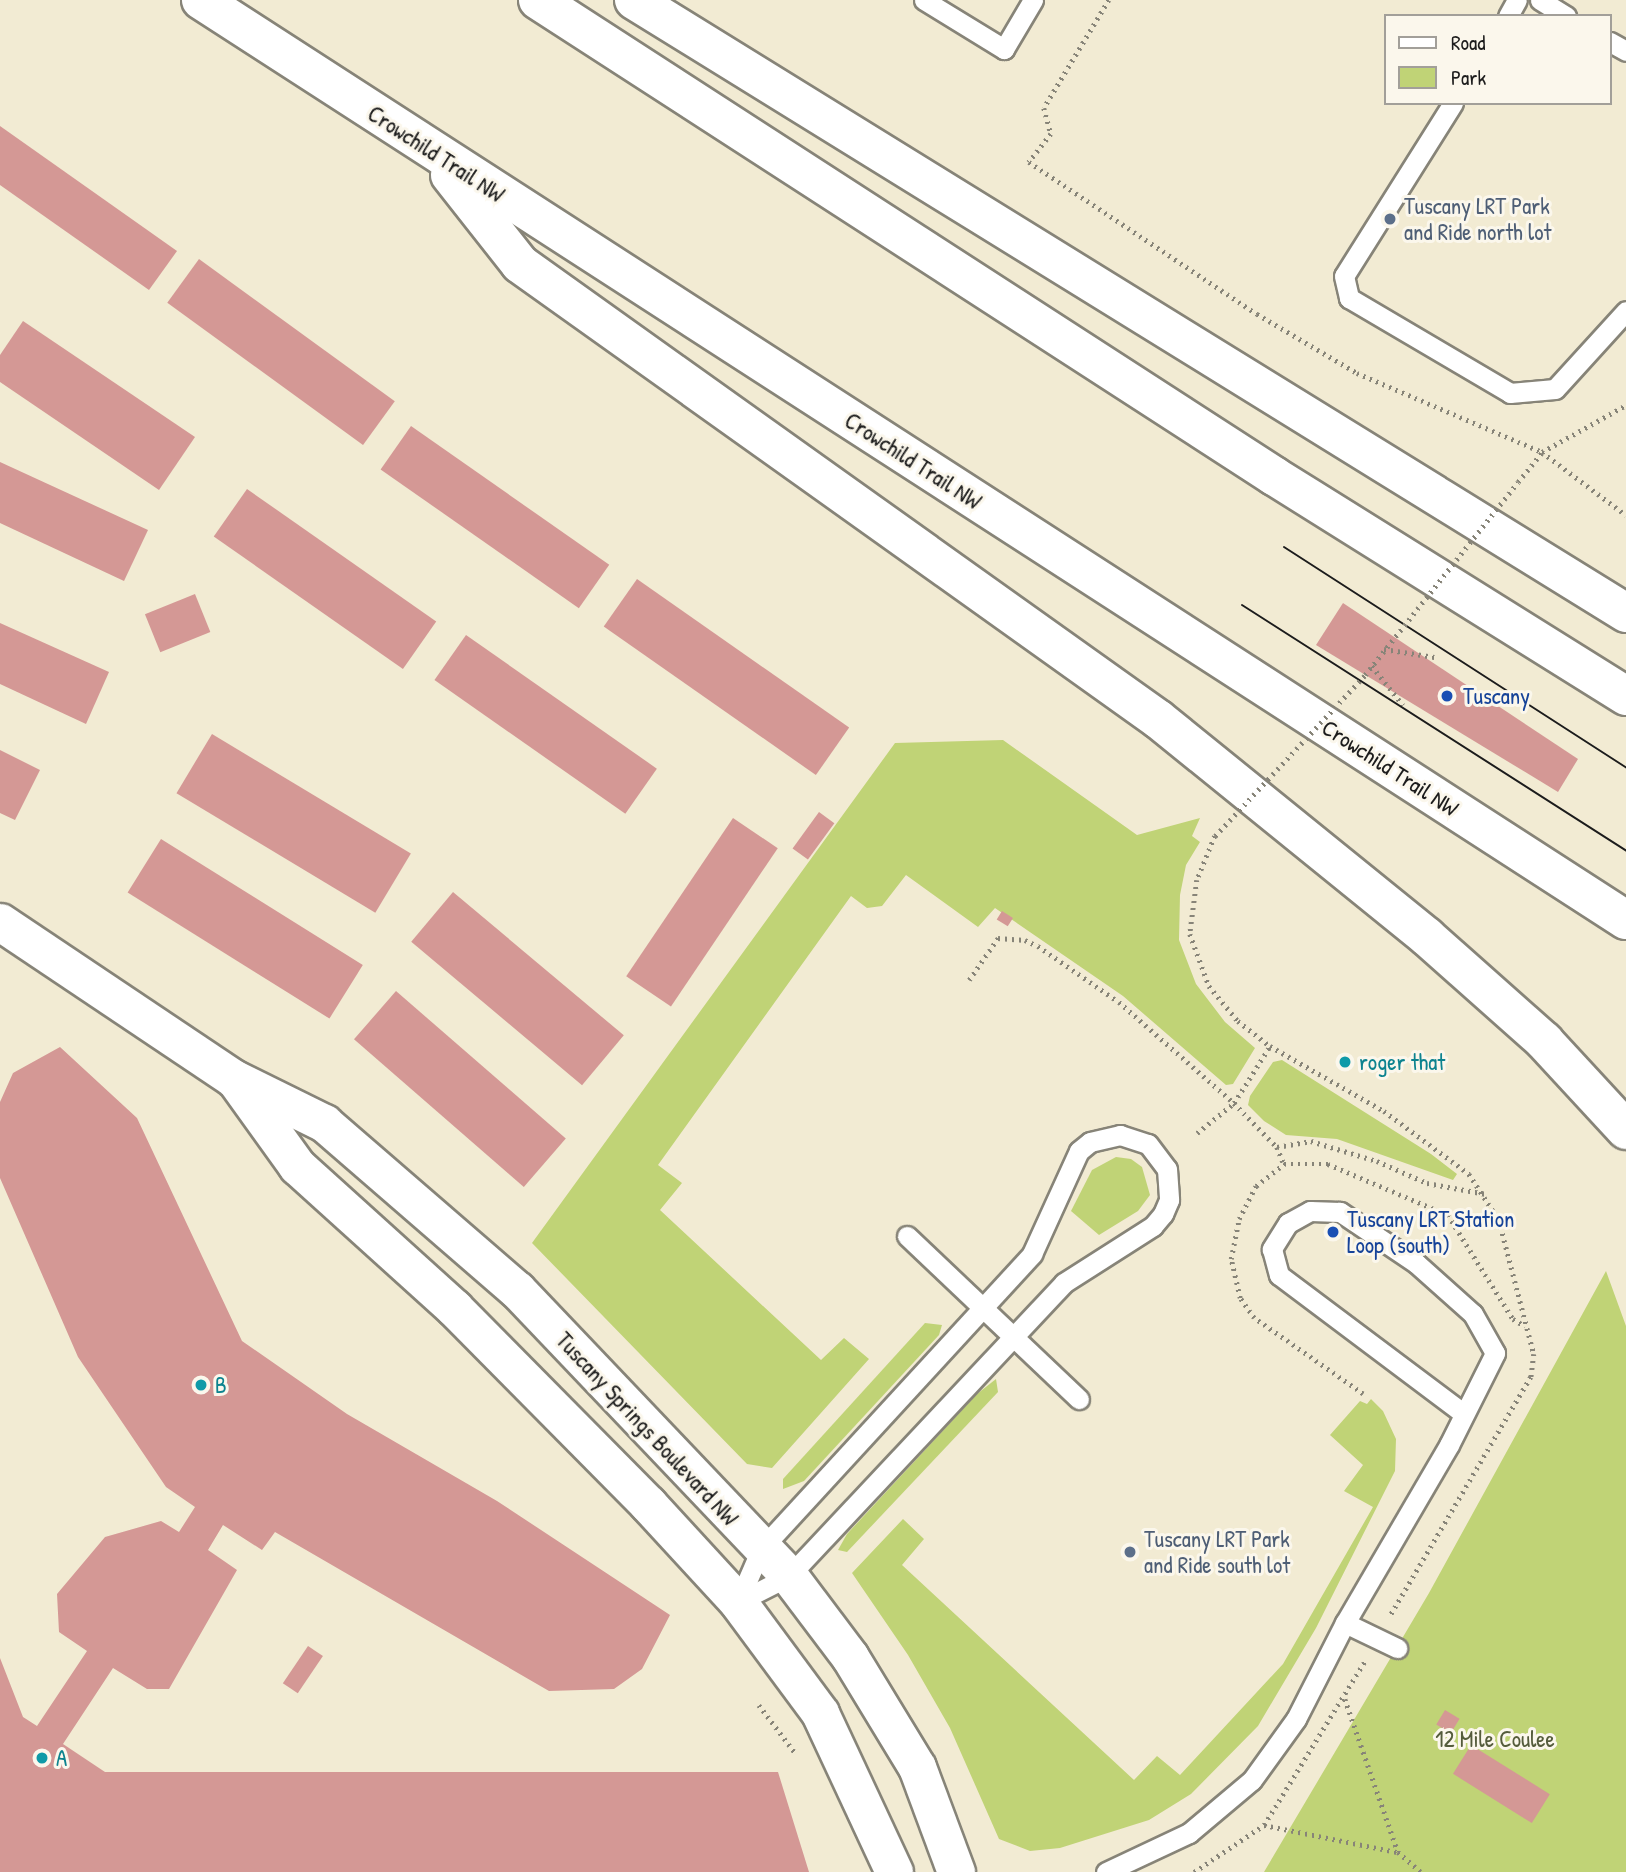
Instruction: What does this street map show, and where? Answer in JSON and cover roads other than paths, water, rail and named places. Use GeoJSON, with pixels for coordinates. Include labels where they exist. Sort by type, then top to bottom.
{"type":"FeatureCollection","features":[{"type":"Feature","properties":{"kind":"highway","name":"Crowchild Trail NW"},"geometry":{"type":"LineString","coordinates":[[201,0],[1626,920]]}},
{"type":"Feature","properties":{"kind":"highway"},"geometry":{"type":"LineString","coordinates":[[538,0],[1274,475],[1626,696]]}},
{"type":"Feature","properties":{"kind":"highway"},"geometry":{"type":"LineString","coordinates":[[634,0],[1626,613]]}},
{"type":"Feature","properties":{"kind":"highway"},"geometry":{"type":"LineString","coordinates":[[432,151],[520,264],[1158,719],[1436,945],[1544,1041],[1626,1130]]}},
{"type":"Feature","properties":{"kind":"street","name":"Tuscany Springs Boulevard NW"},"geometry":{"type":"LineString","coordinates":[[0,922],[233,1078],[324,1123],[517,1290],[789,1576],[850,1657],[917,1767],[956,1872]]}},
{"type":"Feature","properties":{"kind":"street","name":"Tuscany Springs Boulevard NW"},"geometry":{"type":"LineString","coordinates":[[233,1078],[297,1166],[454,1308],[648,1504],[738,1602],[820,1713],[894,1872]]}},
{"type":"Feature","properties":{"kind":"lane"},"geometry":{"type":"LineString","coordinates":[[924,0],[1004,48],[1033,0]]}},
{"type":"Feature","properties":{"kind":"lane"},"geometry":{"type":"LineString","coordinates":[[1540,0],[1563,14]]}},
{"type":"Feature","properties":{"kind":"lane"},"geometry":{"type":"LineString","coordinates":[[1451,105],[1343,276],[1349,298],[1510,393],[1555,389],[1626,311]]}},
{"type":"Feature","properties":{"kind":"lane"},"geometry":{"type":"LineString","coordinates":[[1120,1135],[1148,1144],[1167,1168],[1170,1184],[1163,1214],[1153,1226],[1064,1283],[789,1576],[738,1602],[761,1549],[986,1308],[1032,1254],[1079,1151],[1090,1142],[1120,1135]]}},
{"type":"Feature","properties":{"kind":"lane"},"geometry":{"type":"LineString","coordinates":[[1106,1872],[1189,1833],[1252,1780],[1296,1719],[1345,1623],[1464,1414],[1495,1353],[1473,1314],[1416,1263],[1340,1212],[1310,1211],[1288,1223],[1272,1249],[1279,1276],[1464,1414]]}},
{"type":"Feature","properties":{"kind":"lane"},"geometry":{"type":"LineString","coordinates":[[907,1236],[1079,1399]]}},
{"type":"Feature","properties":{"kind":"lane"},"geometry":{"type":"LineString","coordinates":[[1345,1623],[1397,1648]]}},
{"type":"Feature","properties":{"kind":"tram line"},"geometry":{"type":"LineString","coordinates":[[1284,547],[1626,767]]}},
{"type":"Feature","properties":{"kind":"tram line"},"geometry":{"type":"LineString","coordinates":[[1242,605],[1626,851]]}},
{"type":"Feature","properties":{"kind":"place","name":"Tuscany LRT Park and Ride north lot"},"geometry":{"type":"Point","coordinates":[1390,219]}},
{"type":"Feature","properties":{"kind":"place","name":"Tuscany"},"geometry":{"type":"Point","coordinates":[1447,696]}},
{"type":"Feature","properties":{"kind":"place","name":"roger that"},"geometry":{"type":"Point","coordinates":[1345,1062]}},
{"type":"Feature","properties":{"kind":"place","name":"Tuscany LRT Station Loop (south)"},"geometry":{"type":"Point","coordinates":[1333,1232]}},
{"type":"Feature","properties":{"kind":"place","name":"B"},"geometry":{"type":"Point","coordinates":[201,1385]}},
{"type":"Feature","properties":{"kind":"place","name":"Tuscany LRT Park and Ride south lot"},"geometry":{"type":"Point","coordinates":[1130,1552]}},
{"type":"Feature","properties":{"kind":"place","name":"A"},"geometry":{"type":"Point","coordinates":[42,1758]}},
{"type":"Feature","properties":{"kind":"park label","name":"12 Mile Coulee"},"geometry":{"type":"Point","coordinates":[1495,1739]}}]}
